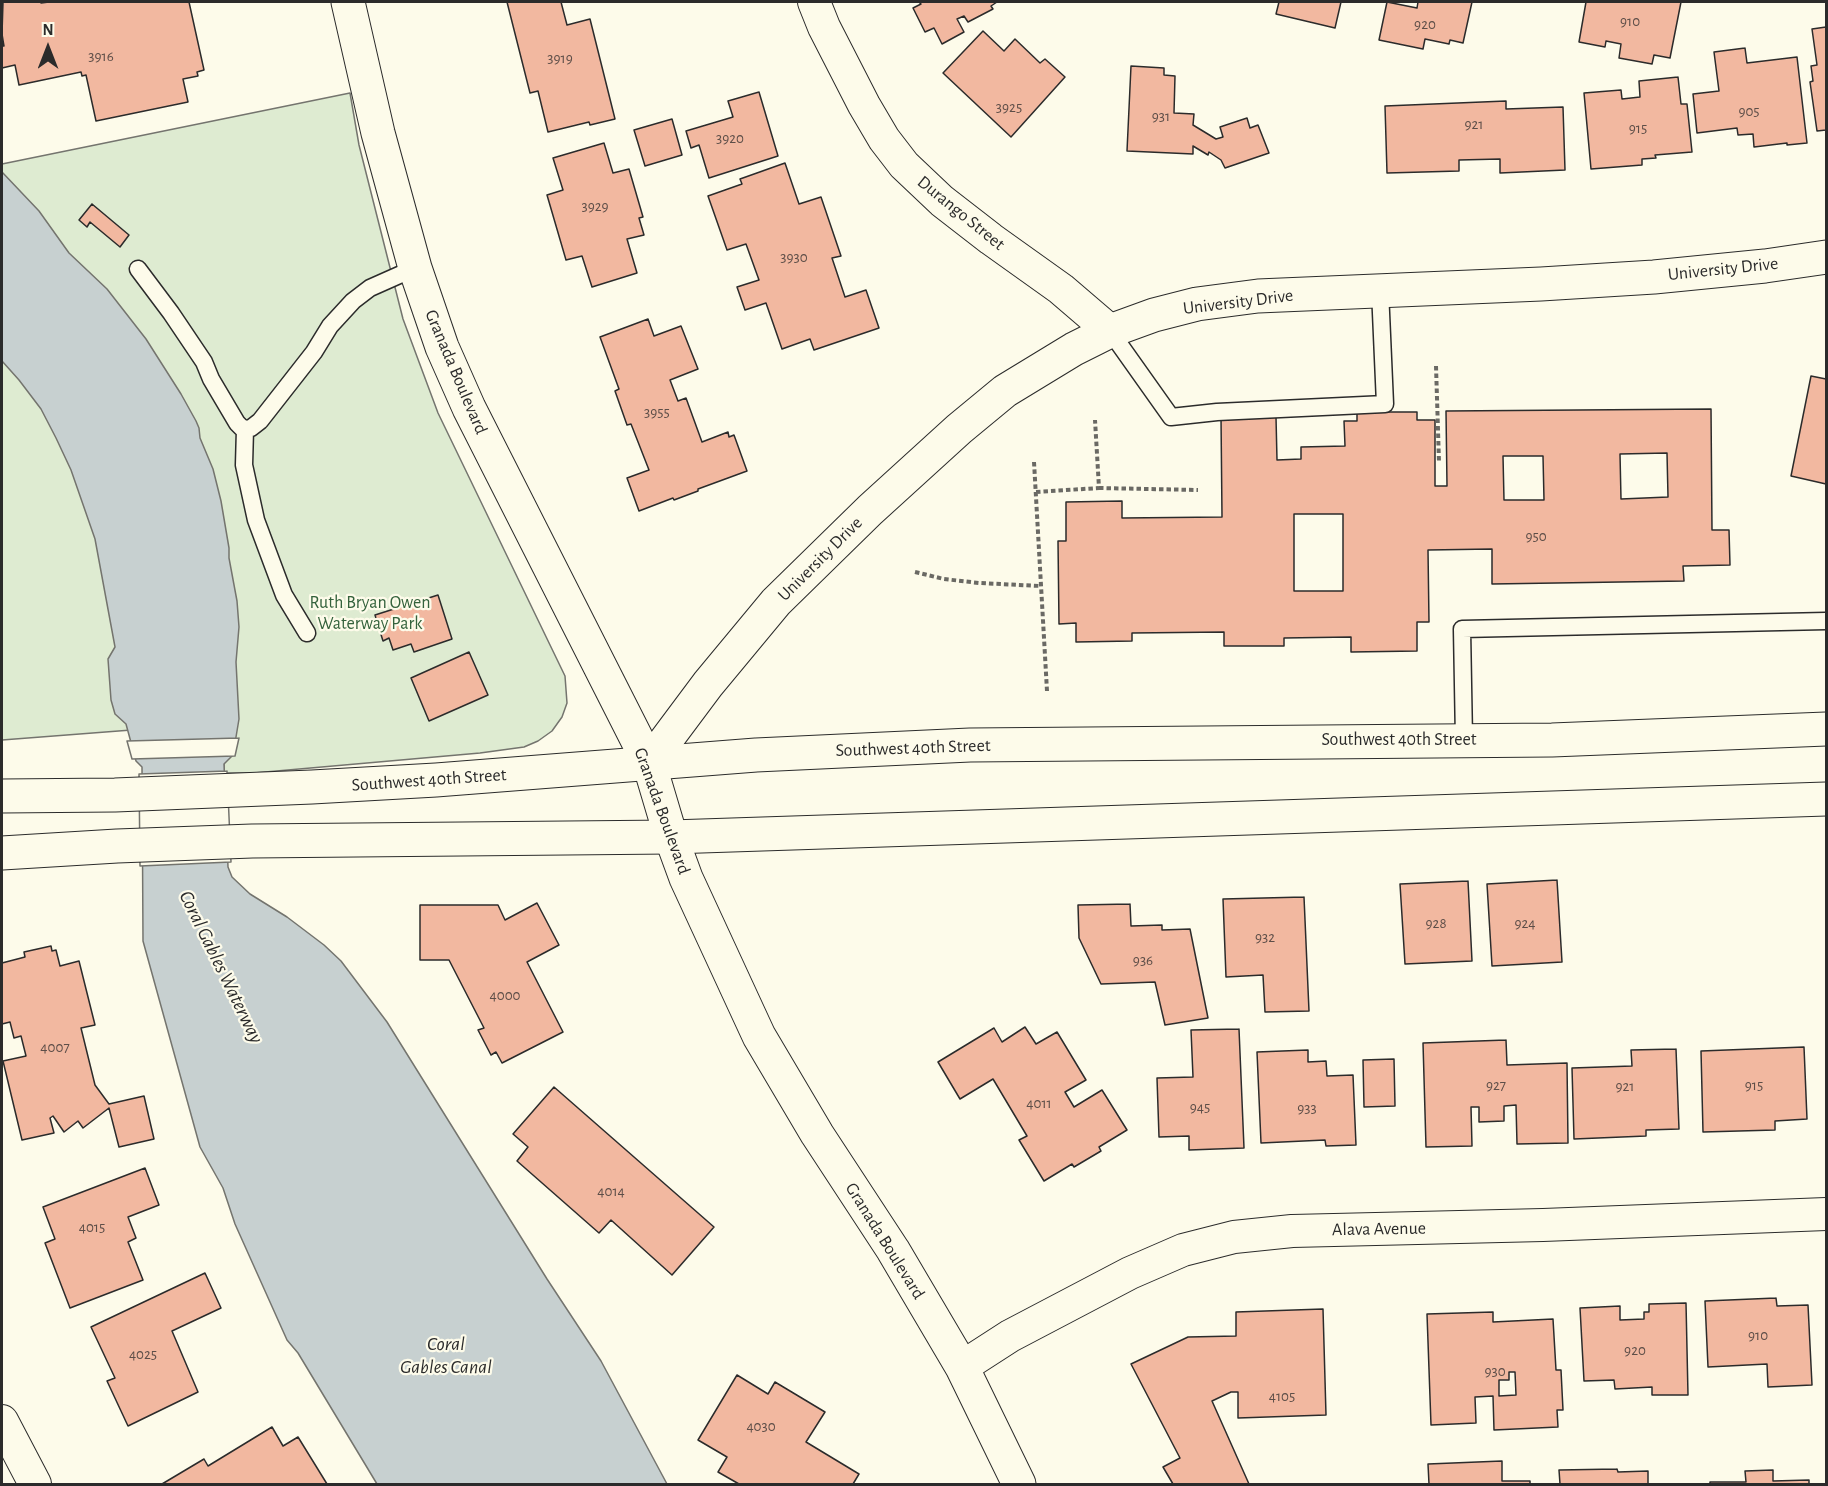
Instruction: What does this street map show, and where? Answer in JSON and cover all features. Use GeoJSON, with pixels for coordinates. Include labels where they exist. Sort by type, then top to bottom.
{"type":"FeatureCollection","features":[{"type":"Feature","properties":{"kind":"main road","name":"Granada Boulevard"},"geometry":{"type":"LineString","coordinates":[[348,2],[378,133],[416,268],[442,347],[470,408],[649,763],[686,878],[759,1036],[817,1134],[893,1250],[962,1367],[1019,1485]]}},
{"type":"Feature","properties":{"kind":"main road","name":"University Drive"},"geometry":{"type":"LineString","coordinates":[[649,763],[708,684],[776,603],[899,482],[1005,392],[1074,349],[1110,331],[1154,315],[1197,304],[1258,296],[1654,277],[1765,266],[1827,257]]}},
{"type":"Feature","properties":{"kind":"main road","name":"Southwest 40th Street"},"geometry":{"type":"LineString","coordinates":[[2,796],[250,790],[436,780],[756,755],[970,745],[1552,740],[1827,729]]}},
{"type":"Feature","properties":{"kind":"main road"},"geometry":{"type":"LineString","coordinates":[[2,853],[252,841],[671,837],[1827,799]]}},
{"type":"Feature","properties":{"kind":"street","name":"Durango Street"},"geometry":{"type":"LineString","coordinates":[[814,2],[824,27],[864,105],[884,139],[904,165],[942,201],[1062,289],[1110,331]]}},
{"type":"Feature","properties":{"kind":"street","name":"Alava Avenue"},"geometry":{"type":"LineString","coordinates":[[962,1367],[1010,1336],[1130,1273],[1183,1250],[1234,1238],[1315,1230],[1543,1225],[1827,1214]]}},
{"type":"Feature","properties":{"kind":"street"},"geometry":{"type":"LineString","coordinates":[[2,1421],[35,1485]]}},
{"type":"Feature","properties":{"kind":"lane"},"geometry":{"type":"LineString","coordinates":[[138,269],[171,312],[197,352],[210,379],[237,423],[245,429],[251,428],[260,421],[314,352],[330,326],[354,301],[370,288],[416,268]]}},
{"type":"Feature","properties":{"kind":"lane"},"geometry":{"type":"LineString","coordinates":[[1110,331],[1171,417],[1217,412],[1385,404],[1380,290]]}},
{"type":"Feature","properties":{"kind":"lane"},"geometry":{"type":"LineString","coordinates":[[245,429],[244,465],[256,520],[284,596],[307,633]]}},
{"type":"Feature","properties":{"kind":"lane"},"geometry":{"type":"LineString","coordinates":[[1464,740],[1462,629],[1827,621]]}},
{"type":"Feature","properties":{"kind":"path"},"geometry":{"type":"LineString","coordinates":[[1436,366],[1439,462]]}},
{"type":"Feature","properties":{"kind":"path"},"geometry":{"type":"LineString","coordinates":[[1095,420],[1099,489]]}},
{"type":"Feature","properties":{"kind":"path"},"geometry":{"type":"LineString","coordinates":[[1035,462],[1047,691]]}},
{"type":"Feature","properties":{"kind":"path"},"geometry":{"type":"LineString","coordinates":[[1036,492],[1099,489],[1198,490]]}},
{"type":"Feature","properties":{"kind":"path"},"geometry":{"type":"LineString","coordinates":[[915,572],[944,579],[979,583],[1041,586]]}},
{"type":"Feature","properties":{"kind":"green space","name":"Ruth Bryan Owen Waterway Park"},"geometry":{"type":"Polygon","coordinates":[[[350,93],[359,145],[403,319],[438,413],[565,676],[567,703],[562,717],[552,731],[524,747],[254,773],[224,773],[224,764],[235,722],[2,740],[2,164],[350,93]]]}},
{"type":"Feature","properties":{"kind":"water","name":"Coral Gables Canal"},"geometry":{"type":"Polygon","coordinates":[[[2,172],[39,211],[69,253],[107,289],[146,339],[196,421],[200,438],[213,469],[229,548],[239,627],[236,662],[239,719],[233,755],[224,764],[228,867],[232,877],[250,894],[287,917],[324,945],[341,961],[387,1022],[547,1279],[601,1361],[667,1484],[377,1484],[298,1353],[287,1340],[235,1224],[223,1188],[200,1147],[143,941],[142,767],[136,761],[126,724],[115,714],[111,700],[108,659],[115,647],[95,539],[71,470],[41,409],[2,361],[2,172]]]}},
{"type":"Feature","properties":{"kind":"pier"},"geometry":{"type":"Polygon","coordinates":[[[239,738],[235,756],[132,759],[127,741],[239,738]]]}},
{"type":"Feature","properties":{"kind":"pier"},"geometry":{"type":"Polygon","coordinates":[[[227,771],[231,862],[140,866],[139,774],[227,771]]]}},
{"type":"Feature","properties":{"kind":"building"},"geometry":{"type":"Polygon","coordinates":[[[3,2],[189,2],[204,70],[197,72],[198,76],[183,79],[188,102],[96,121],[86,75],[82,76],[81,72],[19,85],[15,65],[2,68],[3,2]]]}},
{"type":"Feature","properties":{"kind":"building"},"geometry":{"type":"Polygon","coordinates":[[[507,2],[561,2],[567,25],[590,19],[615,119],[590,125],[589,122],[548,132],[538,91],[530,93],[507,2]]]}},
{"type":"Feature","properties":{"kind":"building"},"geometry":{"type":"Polygon","coordinates":[[[919,2],[997,2],[991,6],[993,9],[968,22],[964,16],[957,19],[964,32],[942,44],[934,28],[925,32],[913,8],[921,4],[919,2]]]}},
{"type":"Feature","properties":{"kind":"building"},"geometry":{"type":"Polygon","coordinates":[[[1279,2],[1341,2],[1335,28],[1276,14],[1279,2]]]}},
{"type":"Feature","properties":{"kind":"building"},"geometry":{"type":"Polygon","coordinates":[[[1387,2],[1417,8],[1418,2],[1472,2],[1463,43],[1450,40],[1449,44],[1425,39],[1423,49],[1379,40],[1387,2]]]}},
{"type":"Feature","properties":{"kind":"building"},"geometry":{"type":"Polygon","coordinates":[[[1586,2],[1681,2],[1670,58],[1654,55],[1652,64],[1619,58],[1621,44],[1606,41],[1605,47],[1579,42],[1586,2]]]}},
{"type":"Feature","properties":{"kind":"building"},"geometry":{"type":"Polygon","coordinates":[[[1826,27],[1826,130],[1817,131],[1810,82],[1813,81],[1811,66],[1817,65],[1812,29],[1826,27]]]}},
{"type":"Feature","properties":{"kind":"building"},"geometry":{"type":"Polygon","coordinates":[[[983,31],[1004,51],[1015,39],[1040,63],[1045,59],[1065,77],[1011,137],[943,73],[983,31]]]}},
{"type":"Feature","properties":{"kind":"building"},"geometry":{"type":"Polygon","coordinates":[[[1745,48],[1747,63],[1797,57],[1807,143],[1754,147],[1753,134],[1738,135],[1737,128],[1697,133],[1693,94],[1719,91],[1714,52],[1745,48]]]}},
{"type":"Feature","properties":{"kind":"building"},"geometry":{"type":"Polygon","coordinates":[[[1131,66],[1164,68],[1164,75],[1175,76],[1174,113],[1194,114],[1193,125],[1216,139],[1223,137],[1220,127],[1247,118],[1250,128],[1258,125],[1269,153],[1225,168],[1221,160],[1193,146],[1193,154],[1127,151],[1131,66]]]}},
{"type":"Feature","properties":{"kind":"building"},"geometry":{"type":"Polygon","coordinates":[[[1678,77],[1681,104],[1687,104],[1692,152],[1655,155],[1656,158],[1642,159],[1642,165],[1591,169],[1584,93],[1621,90],[1622,99],[1640,97],[1639,81],[1678,77]]]}},
{"type":"Feature","properties":{"kind":"building"},"geometry":{"type":"Polygon","coordinates":[[[759,92],[778,156],[709,178],[699,145],[691,148],[686,131],[733,117],[728,101],[759,92]]]}},
{"type":"Feature","properties":{"kind":"building"},"geometry":{"type":"Polygon","coordinates":[[[1506,101],[1506,109],[1563,107],[1565,170],[1500,173],[1500,159],[1459,160],[1459,171],[1387,173],[1385,106],[1506,101]]]}},
{"type":"Feature","properties":{"kind":"building"},"geometry":{"type":"Polygon","coordinates":[[[672,119],[682,155],[645,166],[634,130],[672,119]]]}},
{"type":"Feature","properties":{"kind":"building"},"geometry":{"type":"Polygon","coordinates":[[[604,143],[613,173],[629,169],[643,217],[639,218],[644,235],[627,239],[637,273],[592,287],[582,256],[566,260],[547,195],[563,190],[553,158],[604,143]]]}},
{"type":"Feature","properties":{"kind":"building"},"geometry":{"type":"Polygon","coordinates":[[[785,163],[799,204],[821,197],[841,256],[832,258],[845,297],[866,290],[879,328],[814,350],[810,339],[782,349],[766,303],[745,310],[737,287],[759,280],[746,244],[727,250],[708,196],[742,184],[740,179],[785,163]]]}},
{"type":"Feature","properties":{"kind":"building"},"geometry":{"type":"Polygon","coordinates":[[[92,204],[129,235],[120,247],[90,222],[87,227],[79,220],[92,204]]]}},
{"type":"Feature","properties":{"kind":"building"},"geometry":{"type":"Polygon","coordinates":[[[648,319],[654,336],[681,326],[698,369],[670,380],[678,401],[686,398],[702,442],[728,432],[729,437],[734,435],[747,471],[674,500],[673,498],[639,511],[627,478],[649,470],[631,424],[627,425],[615,391],[619,389],[600,337],[648,319]]]}},
{"type":"Feature","properties":{"kind":"building"},"geometry":{"type":"Polygon","coordinates":[[[1811,376],[1826,379],[1826,484],[1791,476],[1811,376]]]}},
{"type":"Feature","properties":{"kind":"building"},"geometry":{"type":"Polygon","coordinates":[[[1711,409],[1712,530],[1729,530],[1730,565],[1683,566],[1684,581],[1492,584],[1492,549],[1428,550],[1429,622],[1417,622],[1417,651],[1351,652],[1351,637],[1284,638],[1284,646],[1224,646],[1224,632],[1132,633],[1132,641],[1076,642],[1076,623],[1059,624],[1058,541],[1066,541],[1066,502],[1122,501],[1122,518],[1222,517],[1221,417],[1276,417],[1277,460],[1301,459],[1301,447],[1345,446],[1344,421],[1357,421],[1357,412],[1417,412],[1417,420],[1435,420],[1435,486],[1447,486],[1446,411],[1711,409]],[[1667,453],[1620,454],[1621,499],[1668,497],[1667,453]],[[1503,456],[1504,500],[1544,500],[1543,456],[1503,456]],[[1294,514],[1294,591],[1343,591],[1343,514],[1294,514]]]}},
{"type":"Feature","properties":{"kind":"building"},"geometry":{"type":"Polygon","coordinates":[[[438,595],[452,639],[414,652],[411,644],[393,650],[389,638],[383,641],[375,615],[438,595]]]}},
{"type":"Feature","properties":{"kind":"building"},"geometry":{"type":"Polygon","coordinates":[[[469,652],[488,695],[429,721],[411,678],[469,652]]]}},
{"type":"Feature","properties":{"kind":"building"},"geometry":{"type":"Polygon","coordinates":[[[1557,880],[1562,962],[1492,966],[1487,884],[1557,880]]]}},
{"type":"Feature","properties":{"kind":"building"},"geometry":{"type":"Polygon","coordinates":[[[1468,881],[1472,961],[1405,964],[1400,884],[1468,881]]]}},
{"type":"Feature","properties":{"kind":"building"},"geometry":{"type":"Polygon","coordinates":[[[1304,897],[1309,1011],[1265,1012],[1263,975],[1226,977],[1223,899],[1304,897]]]}},
{"type":"Feature","properties":{"kind":"building"},"geometry":{"type":"Polygon","coordinates":[[[537,903],[559,945],[527,962],[563,1032],[502,1063],[496,1052],[491,1055],[478,1030],[484,1028],[449,960],[420,960],[420,905],[498,905],[505,920],[537,903]]]}},
{"type":"Feature","properties":{"kind":"building"},"geometry":{"type":"Polygon","coordinates":[[[1130,904],[1131,926],[1162,925],[1162,930],[1190,929],[1208,1018],[1165,1025],[1155,982],[1101,984],[1079,938],[1078,905],[1130,904]]]}},
{"type":"Feature","properties":{"kind":"building"},"geometry":{"type":"Polygon","coordinates":[[[51,946],[52,951],[56,950],[60,966],[79,961],[95,1025],[81,1028],[95,1085],[109,1104],[144,1096],[154,1139],[119,1147],[109,1108],[83,1128],[78,1121],[64,1132],[53,1116],[50,1118],[54,1133],[22,1140],[3,1061],[26,1056],[21,1036],[14,1038],[10,1022],[2,1024],[2,963],[25,957],[24,952],[51,946]]]}},
{"type":"Feature","properties":{"kind":"building"},"geometry":{"type":"Polygon","coordinates":[[[1025,1027],[1036,1044],[1057,1032],[1086,1080],[1065,1092],[1074,1107],[1102,1090],[1127,1130],[1099,1147],[1101,1151],[1074,1167],[1072,1164],[1044,1181],[1019,1140],[1027,1136],[993,1079],[960,1099],[938,1062],[994,1028],[1002,1042],[1025,1027]]]}},
{"type":"Feature","properties":{"kind":"building"},"geometry":{"type":"Polygon","coordinates":[[[1239,1029],[1244,1148],[1189,1150],[1189,1136],[1159,1137],[1157,1078],[1193,1077],[1191,1030],[1239,1029]]]}},
{"type":"Feature","properties":{"kind":"building"},"geometry":{"type":"Polygon","coordinates":[[[1506,1040],[1507,1065],[1567,1063],[1568,1143],[1517,1144],[1516,1105],[1504,1106],[1504,1121],[1479,1122],[1479,1107],[1471,1107],[1472,1146],[1426,1147],[1423,1043],[1506,1040]]]}},
{"type":"Feature","properties":{"kind":"building"},"geometry":{"type":"Polygon","coordinates":[[[1804,1047],[1807,1119],[1775,1121],[1775,1130],[1703,1132],[1701,1051],[1804,1047]]]}},
{"type":"Feature","properties":{"kind":"building"},"geometry":{"type":"Polygon","coordinates":[[[1676,1049],[1679,1129],[1646,1130],[1646,1136],[1574,1139],[1572,1068],[1632,1066],[1631,1050],[1676,1049]]]}},
{"type":"Feature","properties":{"kind":"building"},"geometry":{"type":"Polygon","coordinates":[[[1308,1050],[1308,1062],[1326,1061],[1327,1076],[1353,1075],[1356,1145],[1326,1146],[1325,1140],[1261,1143],[1257,1052],[1308,1050]]]}},
{"type":"Feature","properties":{"kind":"building"},"geometry":{"type":"Polygon","coordinates":[[[1394,1059],[1395,1106],[1364,1107],[1363,1060],[1394,1059]]]}},
{"type":"Feature","properties":{"kind":"building"},"geometry":{"type":"Polygon","coordinates":[[[554,1087],[714,1227],[672,1275],[611,1220],[599,1233],[517,1161],[528,1147],[513,1134],[554,1087]]]}},
{"type":"Feature","properties":{"kind":"building"},"geometry":{"type":"Polygon","coordinates":[[[145,1168],[159,1205],[128,1217],[136,1238],[128,1242],[143,1280],[70,1308],[45,1243],[55,1239],[43,1207],[145,1168]]]}},
{"type":"Feature","properties":{"kind":"building"},"geometry":{"type":"Polygon","coordinates":[[[205,1273],[221,1308],[172,1331],[198,1392],[128,1426],[107,1381],[115,1378],[91,1327],[205,1273]]]}},
{"type":"Feature","properties":{"kind":"building"},"geometry":{"type":"Polygon","coordinates":[[[1776,1298],[1777,1306],[1808,1305],[1812,1385],[1768,1387],[1767,1364],[1708,1367],[1705,1301],[1776,1298]]]}},
{"type":"Feature","properties":{"kind":"building"},"geometry":{"type":"Polygon","coordinates":[[[1686,1303],[1688,1395],[1652,1395],[1652,1387],[1615,1389],[1614,1380],[1584,1381],[1580,1308],[1620,1306],[1620,1320],[1644,1319],[1644,1312],[1649,1312],[1649,1304],[1686,1303]]]}},
{"type":"Feature","properties":{"kind":"building"},"geometry":{"type":"Polygon","coordinates":[[[1323,1309],[1326,1415],[1238,1418],[1238,1392],[1231,1392],[1212,1401],[1249,1484],[1173,1484],[1163,1467],[1180,1458],[1131,1364],[1188,1337],[1236,1336],[1236,1312],[1323,1309]]]}},
{"type":"Feature","properties":{"kind":"building"},"geometry":{"type":"Polygon","coordinates":[[[1493,1312],[1493,1322],[1553,1319],[1556,1370],[1561,1370],[1563,1410],[1557,1410],[1558,1427],[1494,1430],[1493,1396],[1475,1397],[1476,1423],[1431,1425],[1427,1314],[1493,1312]],[[1509,1372],[1509,1380],[1499,1380],[1499,1396],[1516,1395],[1515,1372],[1509,1372]]]}},
{"type":"Feature","properties":{"kind":"building"},"geometry":{"type":"Polygon","coordinates":[[[737,1375],[768,1394],[775,1382],[825,1412],[806,1442],[859,1474],[853,1484],[739,1484],[718,1472],[727,1457],[698,1440],[737,1375]]]}},
{"type":"Feature","properties":{"kind":"building"},"geometry":{"type":"Polygon","coordinates":[[[272,1427],[283,1446],[298,1437],[327,1484],[162,1484],[204,1459],[208,1466],[272,1427]]]}},
{"type":"Feature","properties":{"kind":"building"},"geometry":{"type":"Polygon","coordinates":[[[1502,1461],[1502,1481],[1530,1481],[1530,1484],[1429,1484],[1428,1464],[1502,1461]]]}},
{"type":"Feature","properties":{"kind":"building"},"geometry":{"type":"Polygon","coordinates":[[[1617,1469],[1618,1472],[1648,1471],[1648,1484],[1560,1484],[1559,1470],[1617,1469]]]}},
{"type":"Feature","properties":{"kind":"building"},"geometry":{"type":"Polygon","coordinates":[[[1773,1470],[1773,1481],[1809,1480],[1809,1484],[1710,1484],[1710,1482],[1746,1482],[1745,1471],[1773,1470]]]}},
{"type":"Feature","properties":{"kind":"water label","name":"Coral Gables Waterway"},"geometry":{"type":"Point","coordinates":[221,967]}}]}
